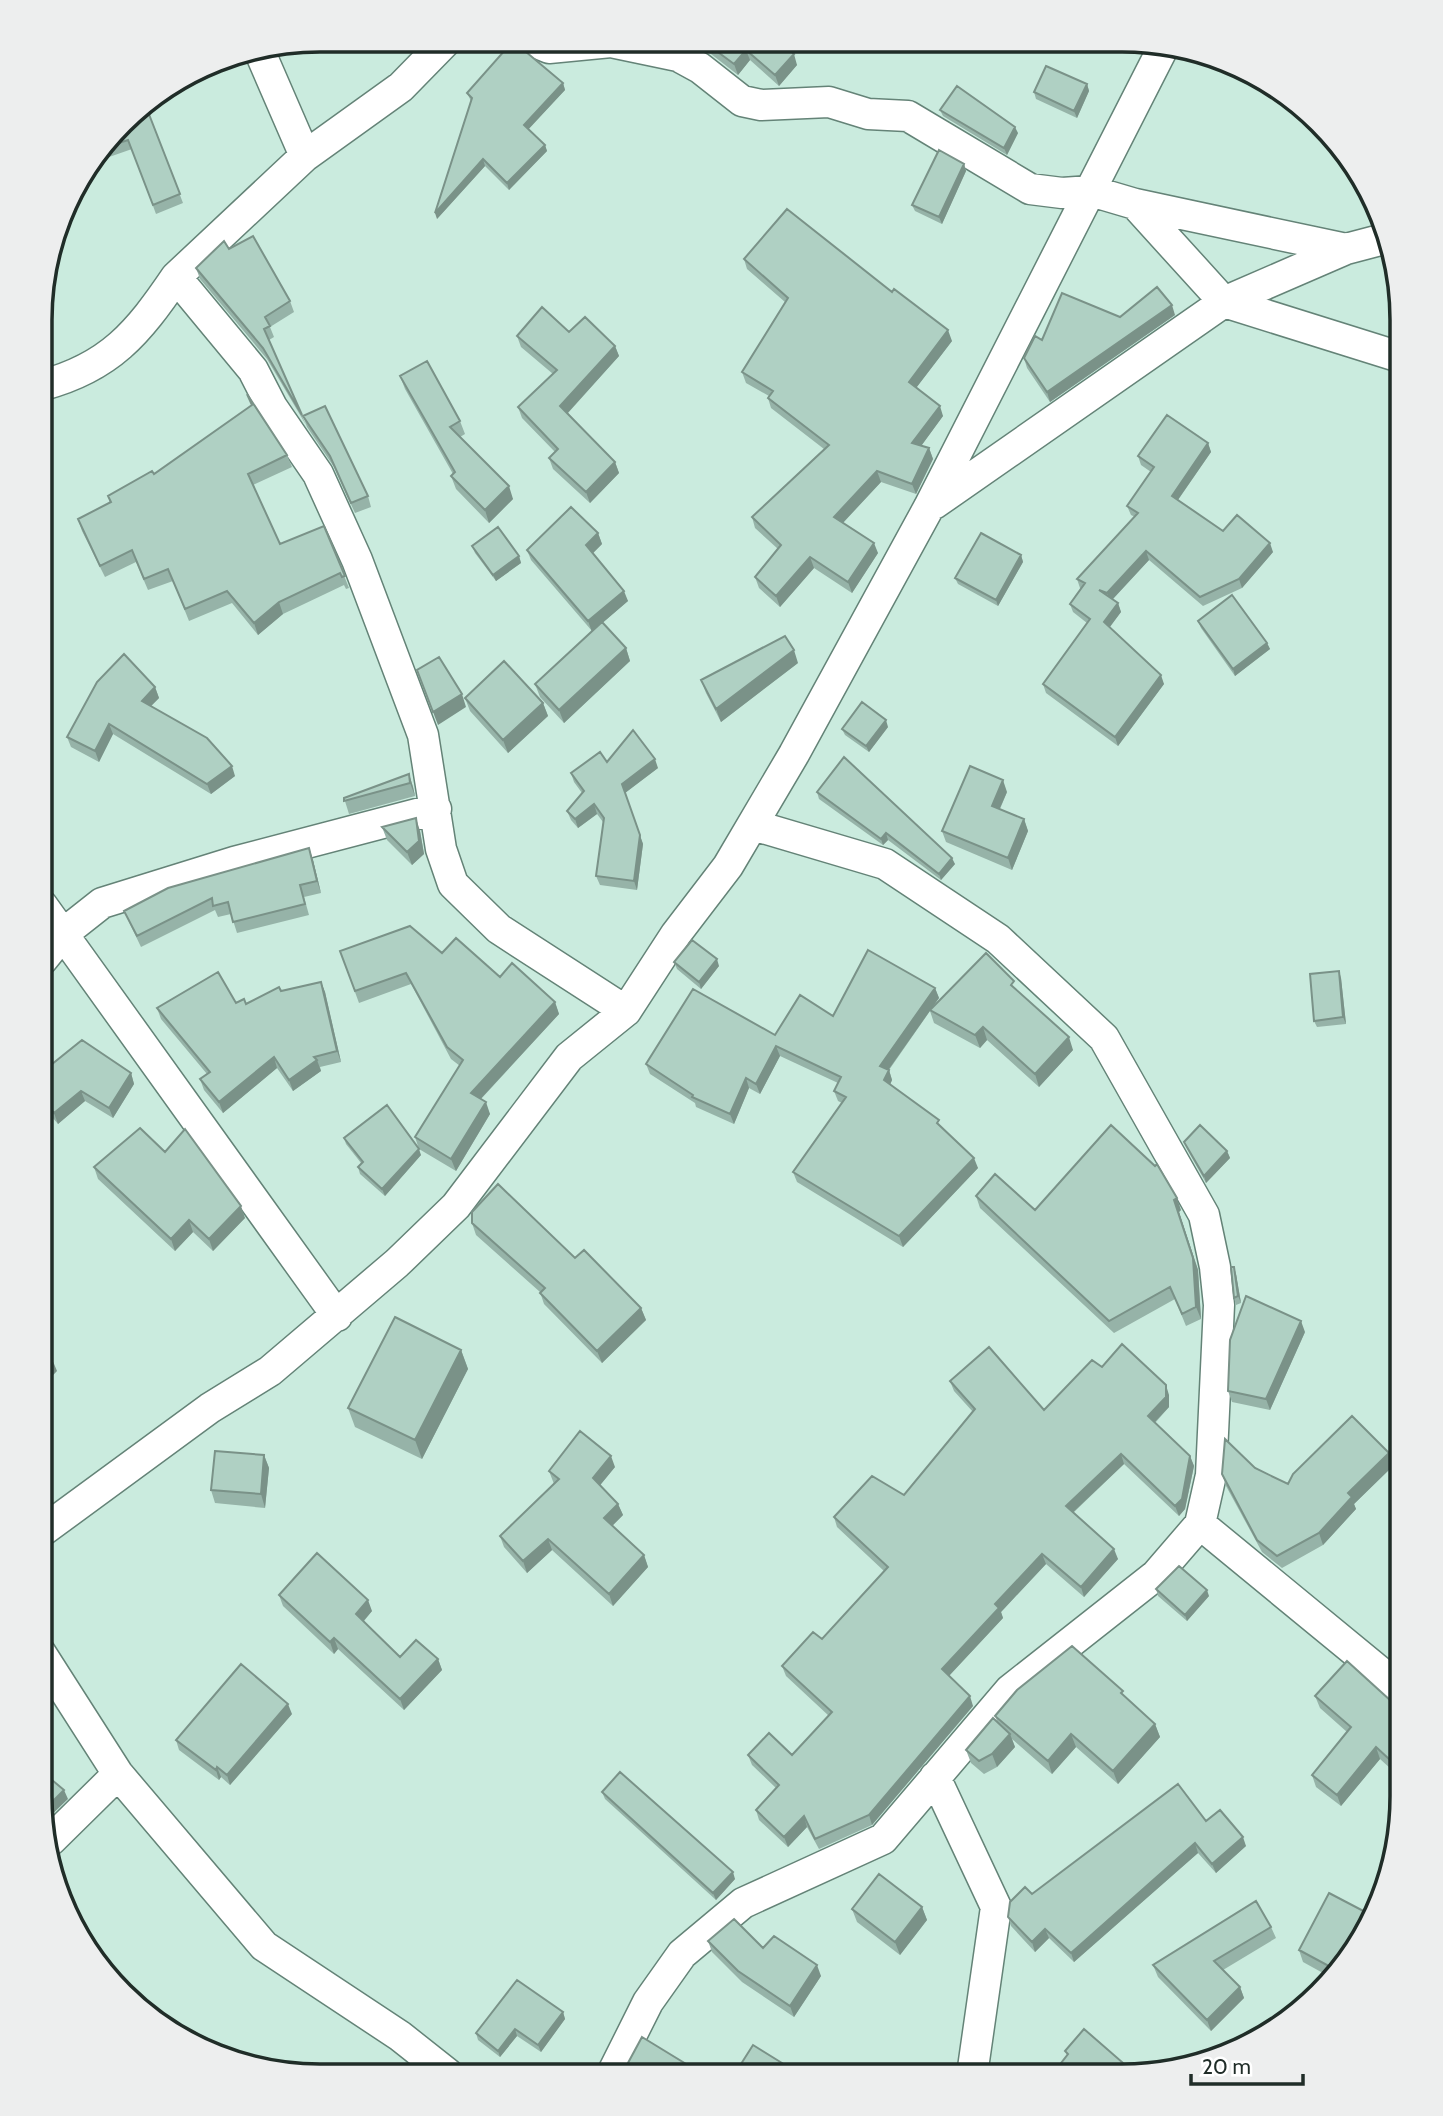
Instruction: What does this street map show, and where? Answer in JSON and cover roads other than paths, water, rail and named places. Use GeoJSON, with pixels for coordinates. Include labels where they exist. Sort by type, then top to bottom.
{"type":"FeatureCollection","features":[{"type":"Feature","properties":{"kind":"street"},"geometry":{"type":"LineString","coordinates":[[52,383],[72,377],[121,349],[176,277],[305,156],[401,86],[435,52]]}},
{"type":"Feature","properties":{"kind":"street"},"geometry":{"type":"LineString","coordinates":[[659,52],[678,56],[700,68],[742,101],[761,105],[829,102],[868,114],[908,116],[1030,189],[1091,191],[1135,204],[1346,249]]}},
{"type":"Feature","properties":{"kind":"street"},"geometry":{"type":"LineString","coordinates":[[52,1524],[210,1408],[270,1371],[337,1316],[456,1206],[569,1057],[626,1011],[676,934],[728,866],[753,825],[929,508],[1160,55]]}},
{"type":"Feature","properties":{"kind":"street"},"geometry":{"type":"LineString","coordinates":[[263,59],[305,156]]}},
{"type":"Feature","properties":{"kind":"street"},"geometry":{"type":"LineString","coordinates":[[1135,204],[1224,302],[1390,354]]}},
{"type":"Feature","properties":{"kind":"street"},"geometry":{"type":"LineString","coordinates":[[929,508],[1224,302],[1346,249],[1378,241]]}},
{"type":"Feature","properties":{"kind":"street"},"geometry":{"type":"LineString","coordinates":[[176,277],[253,370],[272,407],[318,474],[356,560],[423,735],[441,849],[453,884],[499,929],[626,1011]]}},
{"type":"Feature","properties":{"kind":"street"},"geometry":{"type":"LineString","coordinates":[[52,948],[64,933],[102,903],[234,862],[436,808]]}},
{"type":"Feature","properties":{"kind":"street"},"geometry":{"type":"LineString","coordinates":[[618,2063],[648,2002],[682,1954],[743,1903],[883,1839],[1010,1690],[1156,1575],[1200,1524],[1211,1475],[1219,1305],[1215,1267],[1204,1215],[1104,1038],[998,939],[885,864],[753,825]]}},
{"type":"Feature","properties":{"kind":"street"},"geometry":{"type":"LineString","coordinates":[[52,918],[337,1316]]}},
{"type":"Feature","properties":{"kind":"street"},"geometry":{"type":"LineString","coordinates":[[1200,1524],[1390,1680]]}},
{"type":"Feature","properties":{"kind":"street"},"geometry":{"type":"LineString","coordinates":[[52,1672],[118,1774],[264,1947],[400,2036],[434,2063]]}},
{"type":"Feature","properties":{"kind":"street"},"geometry":{"type":"LineString","coordinates":[[56,1835],[118,1774]]}},
{"type":"Feature","properties":{"kind":"street"},"geometry":{"type":"LineString","coordinates":[[935,1777],[996,1907],[974,2063]]}}]}
